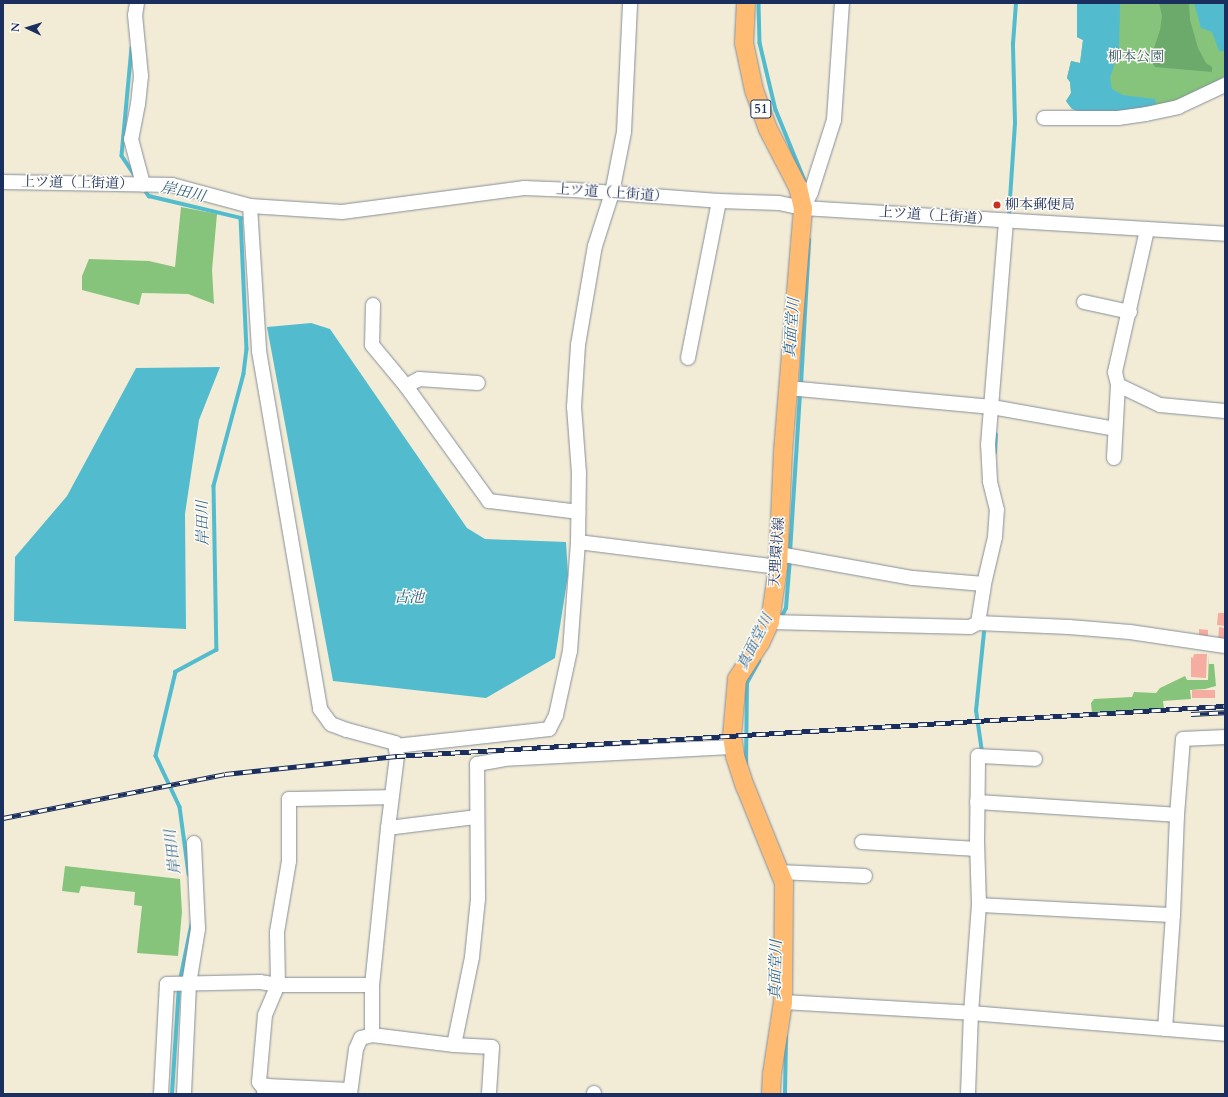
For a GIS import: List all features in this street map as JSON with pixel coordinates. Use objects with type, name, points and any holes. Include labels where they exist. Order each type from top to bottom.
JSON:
[{"type":"main road","name":"天理環状線","points":[[746,3],[744,43],[754,90],[768,129],[798,187],[803,208],[788,388],[779,560],[770,622],[760,643],[737,679],[732,736],[745,786],[784,883],[783,1002],[772,1074],[771,1094]]},
{"type":"street","points":[[137,3],[135,15],[141,76],[138,104],[131,139],[143,184]]},
{"type":"street","points":[[396,746],[549,729],[556,715],[570,651],[578,542],[579,473],[574,407],[578,345],[595,246],[612,193],[624,132],[630,3]]},
{"type":"street","points":[[803,208],[811,192],[834,120],[842,3]]},
{"type":"street","points":[[1044,118],[1118,118],[1146,114],[1178,107],[1225,85]]},
{"type":"street","name":"上ツ道（上街道）","points":[[3,182],[172,185],[250,206],[342,212],[524,188],[719,201],[779,203],[803,208],[1225,234]]},
{"type":"street","points":[[688,358],[719,201]]},
{"type":"street","points":[[250,206],[259,351],[320,709],[331,724],[395,743],[396,746],[397,756],[391,797],[372,985],[372,1035]]},
{"type":"street","points":[[978,623],[984,584],[995,537],[997,510],[990,481],[988,445],[1006,221]]},
{"type":"street","points":[[1114,458],[1118,385],[1115,372],[1130,312],[1147,230]]},
{"type":"street","points":[[1084,302],[1130,312]]},
{"type":"street","points":[[373,305],[372,346],[406,386],[489,501],[578,512]]},
{"type":"street","points":[[406,386],[419,379],[478,383]]},
{"type":"street","points":[[1118,385],[1160,405],[1225,411]]},
{"type":"street","points":[[788,388],[992,407],[1030,412],[1115,429]]},
{"type":"street","points":[[578,542],[779,560],[913,578],[984,584]]},
{"type":"street","points":[[770,622],[970,627],[978,623],[1069,627],[1130,632],[1225,646]]},
{"type":"street","points":[[1165,1029],[1173,916],[1177,815],[1183,739],[1225,737]]},
{"type":"street","points":[[454,1045],[472,957],[478,899],[476,817],[477,764],[504,759],[734,747]]},
{"type":"street","points":[[968,1094],[971,1013],[979,905],[977,849],[978,756],[1035,759]]},
{"type":"street","points":[[265,1092],[259,1082],[265,1015],[278,985],[277,932],[289,861],[289,799],[391,797]]},
{"type":"street","points":[[977,802],[1177,815]]},
{"type":"street","points":[[388,828],[476,817]]},
{"type":"street","points":[[862,842],[977,849]]},
{"type":"street","points":[[184,1094],[189,984],[198,929],[194,844]]},
{"type":"street","points":[[779,872],[865,876]]},
{"type":"street","points":[[979,905],[1173,916]]},
{"type":"street","points":[[161,1094],[167,984],[260,982],[278,985],[372,985]]},
{"type":"street","points":[[783,1002],[971,1013],[1225,1034]]},
{"type":"street","points":[[265,1092],[267,1086],[350,1092],[356,1049],[361,1038],[372,1035],[454,1045],[492,1047],[489,1094]]},
{"type":"green space","name":"柳本公園","points":[[1077,3],[1225,3],[1225,76],[1208,88],[1157,110],[1072,109],[1066,101],[1071,93],[1070,82],[1067,78],[1071,61],[1080,63],[1083,40],[1077,37]]},
{"type":"green space","points":[[1159,3],[1189,3],[1190,20],[1198,48],[1206,63],[1212,67],[1212,72],[1155,67],[1153,64],[1152,54],[1160,30],[1162,16]]},
{"type":"green space","points":[[181,207],[217,214],[212,270],[214,304],[188,294],[142,293],[139,305],[82,290],[82,276],[89,259],[149,261],[175,267]]},
{"type":"green space","points":[[1209,654],[1209,664],[1214,664],[1216,686],[1205,689],[1190,690],[1191,699],[1163,701],[1164,709],[1092,714],[1091,703],[1094,699],[1132,697],[1134,692],[1156,693],[1160,688],[1185,676],[1187,680],[1208,680]]},
{"type":"green space","points":[[65,866],[180,879],[182,912],[178,956],[137,953],[142,906],[134,905],[135,892],[81,886],[79,893],[62,891]]},
{"type":"water","points":[[1077,3],[1120,3],[1119,50],[1110,78],[1112,89],[1123,95],[1155,99],[1157,110],[1082,113],[1072,109],[1066,101],[1071,93],[1070,82],[1067,78],[1071,61],[1080,63],[1083,40],[1077,37]]},
{"type":"water","points":[[1194,3],[1225,3],[1225,51],[1219,51],[1212,32],[1201,28]]},
{"type":"water","name":"古池","points":[[311,323],[330,329],[467,528],[485,539],[566,542],[568,575],[555,658],[486,698],[333,681],[267,327]]},
{"type":"water","points":[[220,367],[199,420],[185,514],[186,629],[14,621],[15,557],[67,496],[136,368]]},
{"type":"building","points":[[1218,613],[1225,613],[1225,626],[1217,625]]},
{"type":"building","points":[[1219,627],[1225,628],[1225,642],[1218,641]]},
{"type":"building","points":[[1199,629],[1208,630],[1208,641],[1199,641]]},
{"type":"building","points":[[1194,654],[1207,654],[1206,678],[1191,677],[1191,657],[1193,658]]},
{"type":"building","points":[[1192,690],[1215,690],[1215,698],[1192,698]]},
{"type":"waterway","name":"真面堂川","points":[[759,3],[760,43],[776,110],[806,183]]},
{"type":"waterway","points":[[1009,214],[1015,123],[1013,44],[1016,3]]},
{"type":"waterway","name":"岸田川","points":[[132,48],[122,156],[134,174]]},
{"type":"waterway","name":"岸田川","points":[[144,189],[149,196],[241,218],[247,349],[244,374],[214,486],[217,650],[176,672],[156,756],[180,807],[189,874]]},
{"type":"waterway","name":"真面堂川","points":[[801,385],[809,240]]},
{"type":"waterway","name":"真面堂川","points":[[790,553],[800,392]]},
{"type":"waterway","points":[[995,453],[996,435]]},
{"type":"waterway","name":"真面堂川","points":[[780,620],[786,608],[790,559]]},
{"type":"waterway","points":[[982,752],[976,711],[984,632]]},
{"type":"waterway","name":"真面堂川","points":[[746,765],[747,683],[759,661]]},
{"type":"waterway","name":"岸田川","points":[[180,980],[192,922]]},
{"type":"waterway","name":"岸田川","points":[[172,1094],[179,987]]},
{"type":"waterway","name":"真面堂川","points":[[785,1094],[786,1037]]},
{"type":"railway","points":[[3,818],[225,774],[397,756],[1225,706]]},
{"type":"railway","points":[[1191,714],[1225,712]]},
{"type":"place","name":"柳本郵便局","points":[[997,205]]}]
